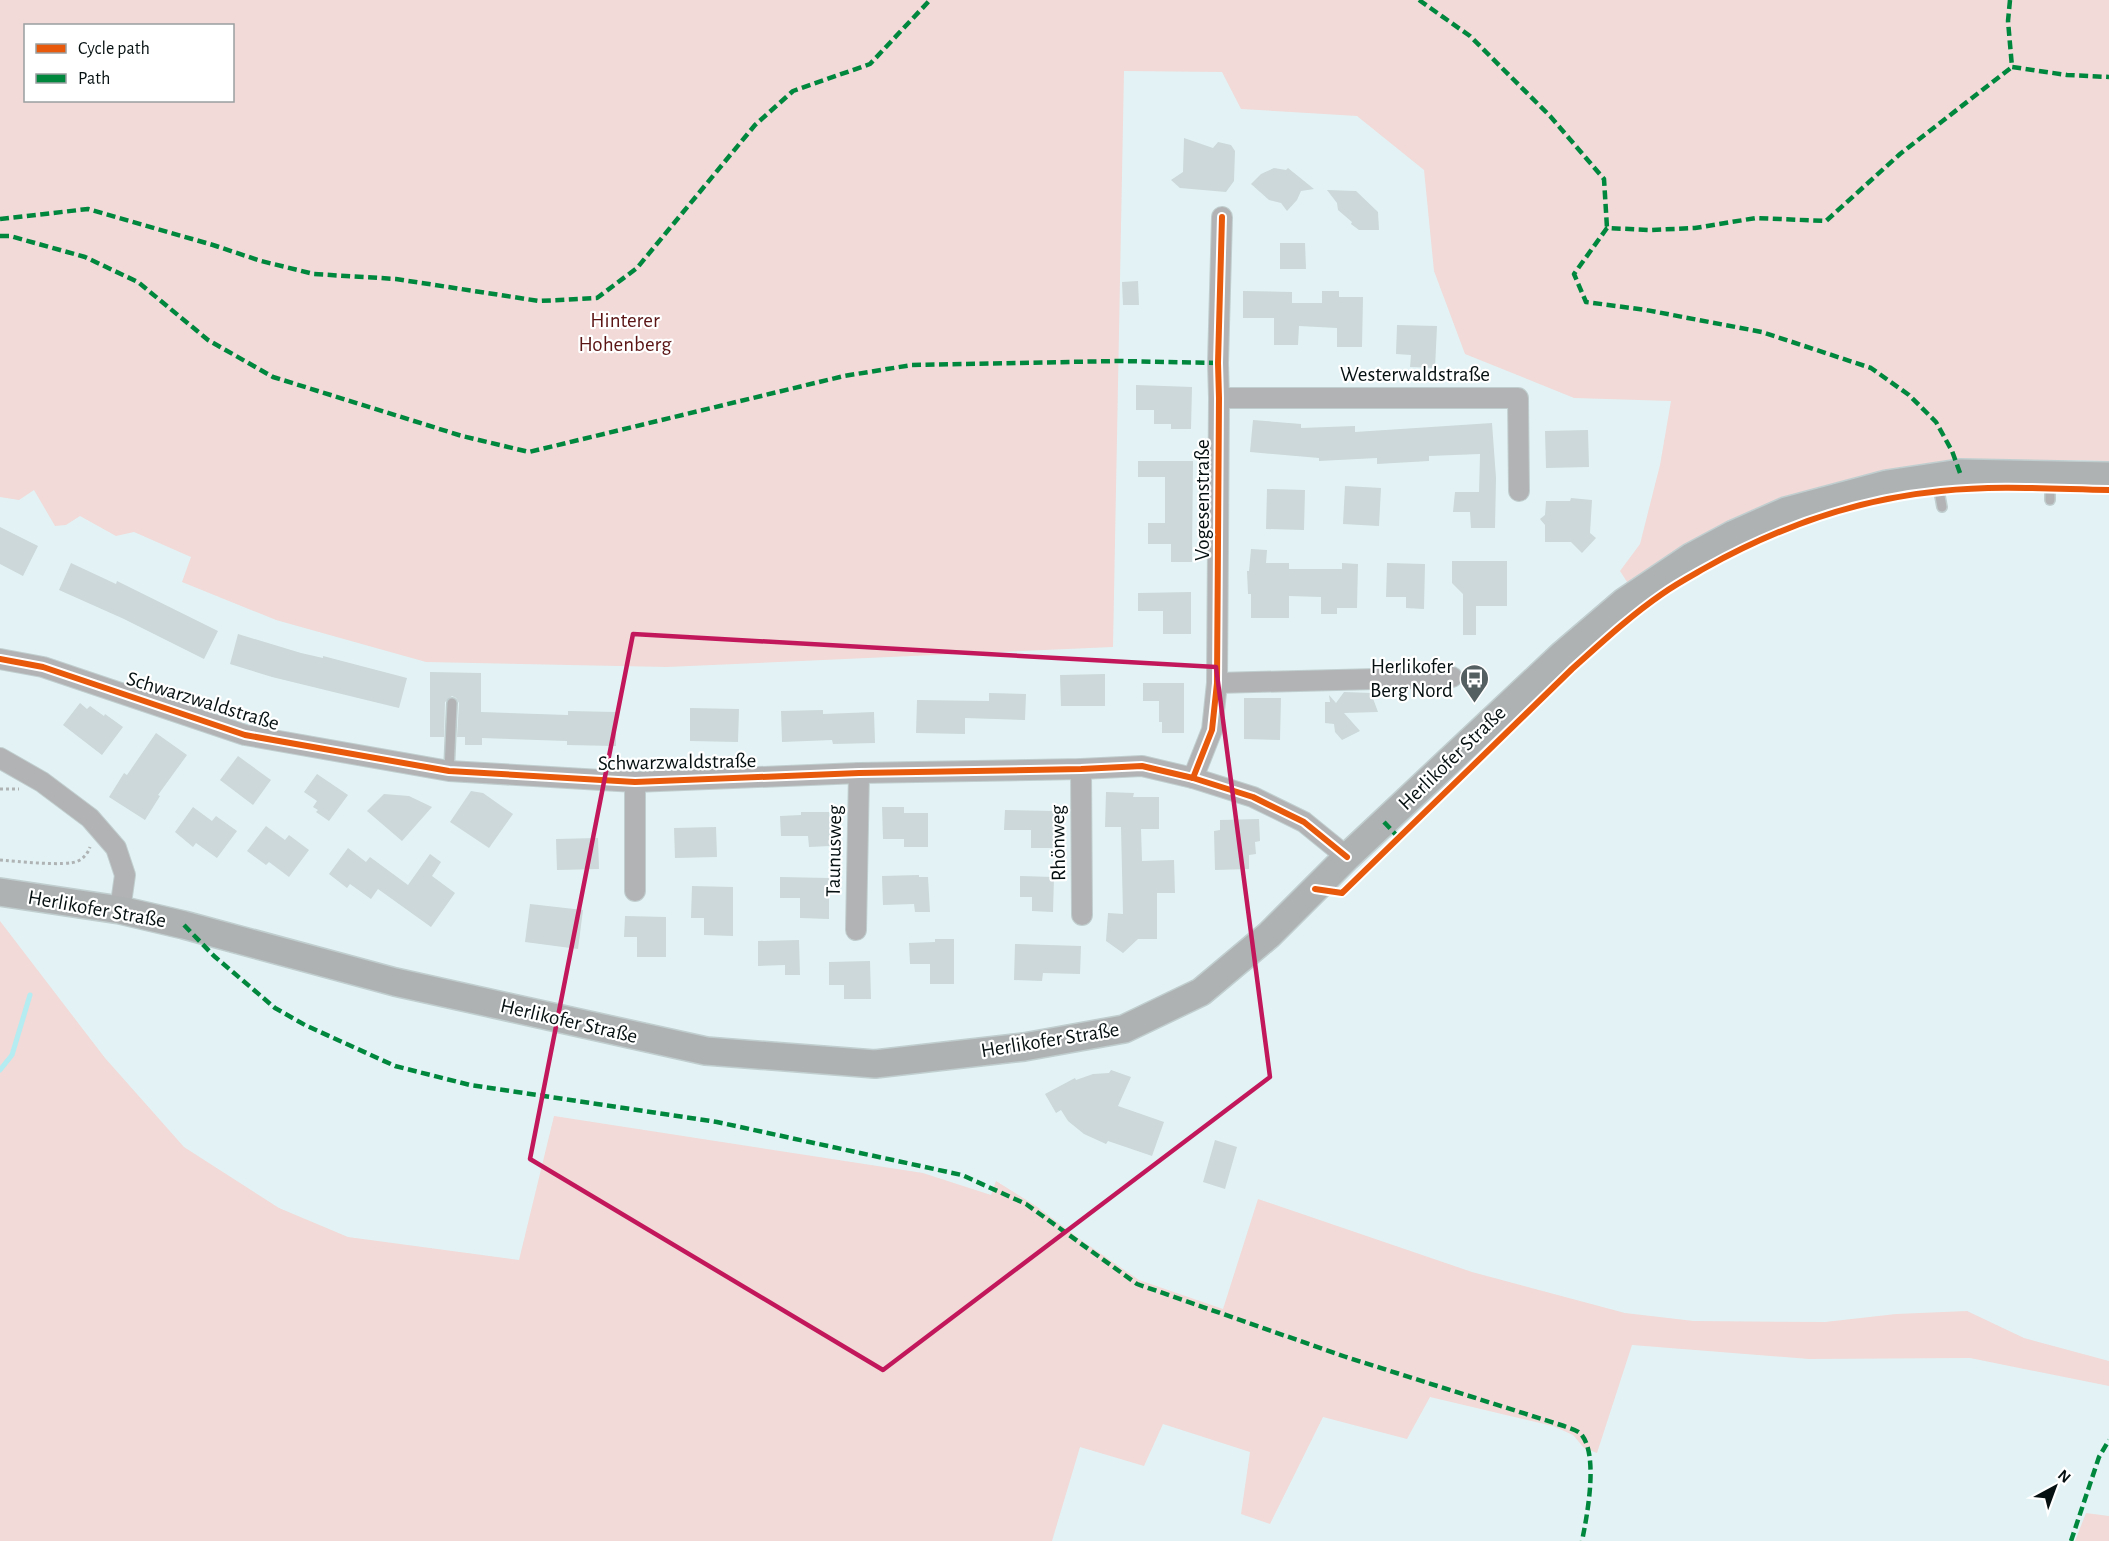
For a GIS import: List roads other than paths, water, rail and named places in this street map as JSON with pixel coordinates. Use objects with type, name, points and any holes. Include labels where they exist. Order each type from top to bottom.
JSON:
[{"type":"main road","name":"Herlikofer Straße","points":[[0,892],[120,910],[395,982],[706,1051],[875,1064],[1024,1047],[1124,1029],[1201,992],[1269,935],[1347,857],[1507,705],[1594,639],[1624,602],[1695,565],[1734,534],[1790,519],[1887,484],[1937,476],[1960,473],[2050,487],[2109,476]]},
{"type":"street","name":"Vogesenstraße","points":[[1193,778],[1212,730],[1217,683],[1218,363],[1222,217]]},
{"type":"street","name":"Westerwaldstraße","points":[[1219,398],[1518,398],[1519,491]]},
{"type":"street","name":"Schwarzwaldstraße","points":[[0,659],[43,667],[245,735],[449,771],[635,782],[860,773],[1142,766],[1193,778],[1253,797],[1304,822],[1347,857]]},
{"type":"street","points":[[1217,683],[1452,677]]},
{"type":"street","points":[[0,758],[42,782],[90,818],[116,848],[125,875],[120,910]]},
{"type":"street","name":"Rhönweg","points":[[1081,769],[1082,915]]},
{"type":"street","name":"Taunusweg","points":[[856,930],[860,773]]},
{"type":"street","points":[[635,782],[635,891]]},
{"type":"lane","points":[[1937,476],[1942,507]]},
{"type":"lane","points":[[449,771],[452,703]]},
{"type":"waterway","points":[[0,1070],[12,1055],[30,995]]},
{"type":"place","name":"Herlikofer Berg Nord","points":[[1474,704]]},
{"type":"park label","name":"Hinterer Hohenberg","points":[[625,332]]}]
